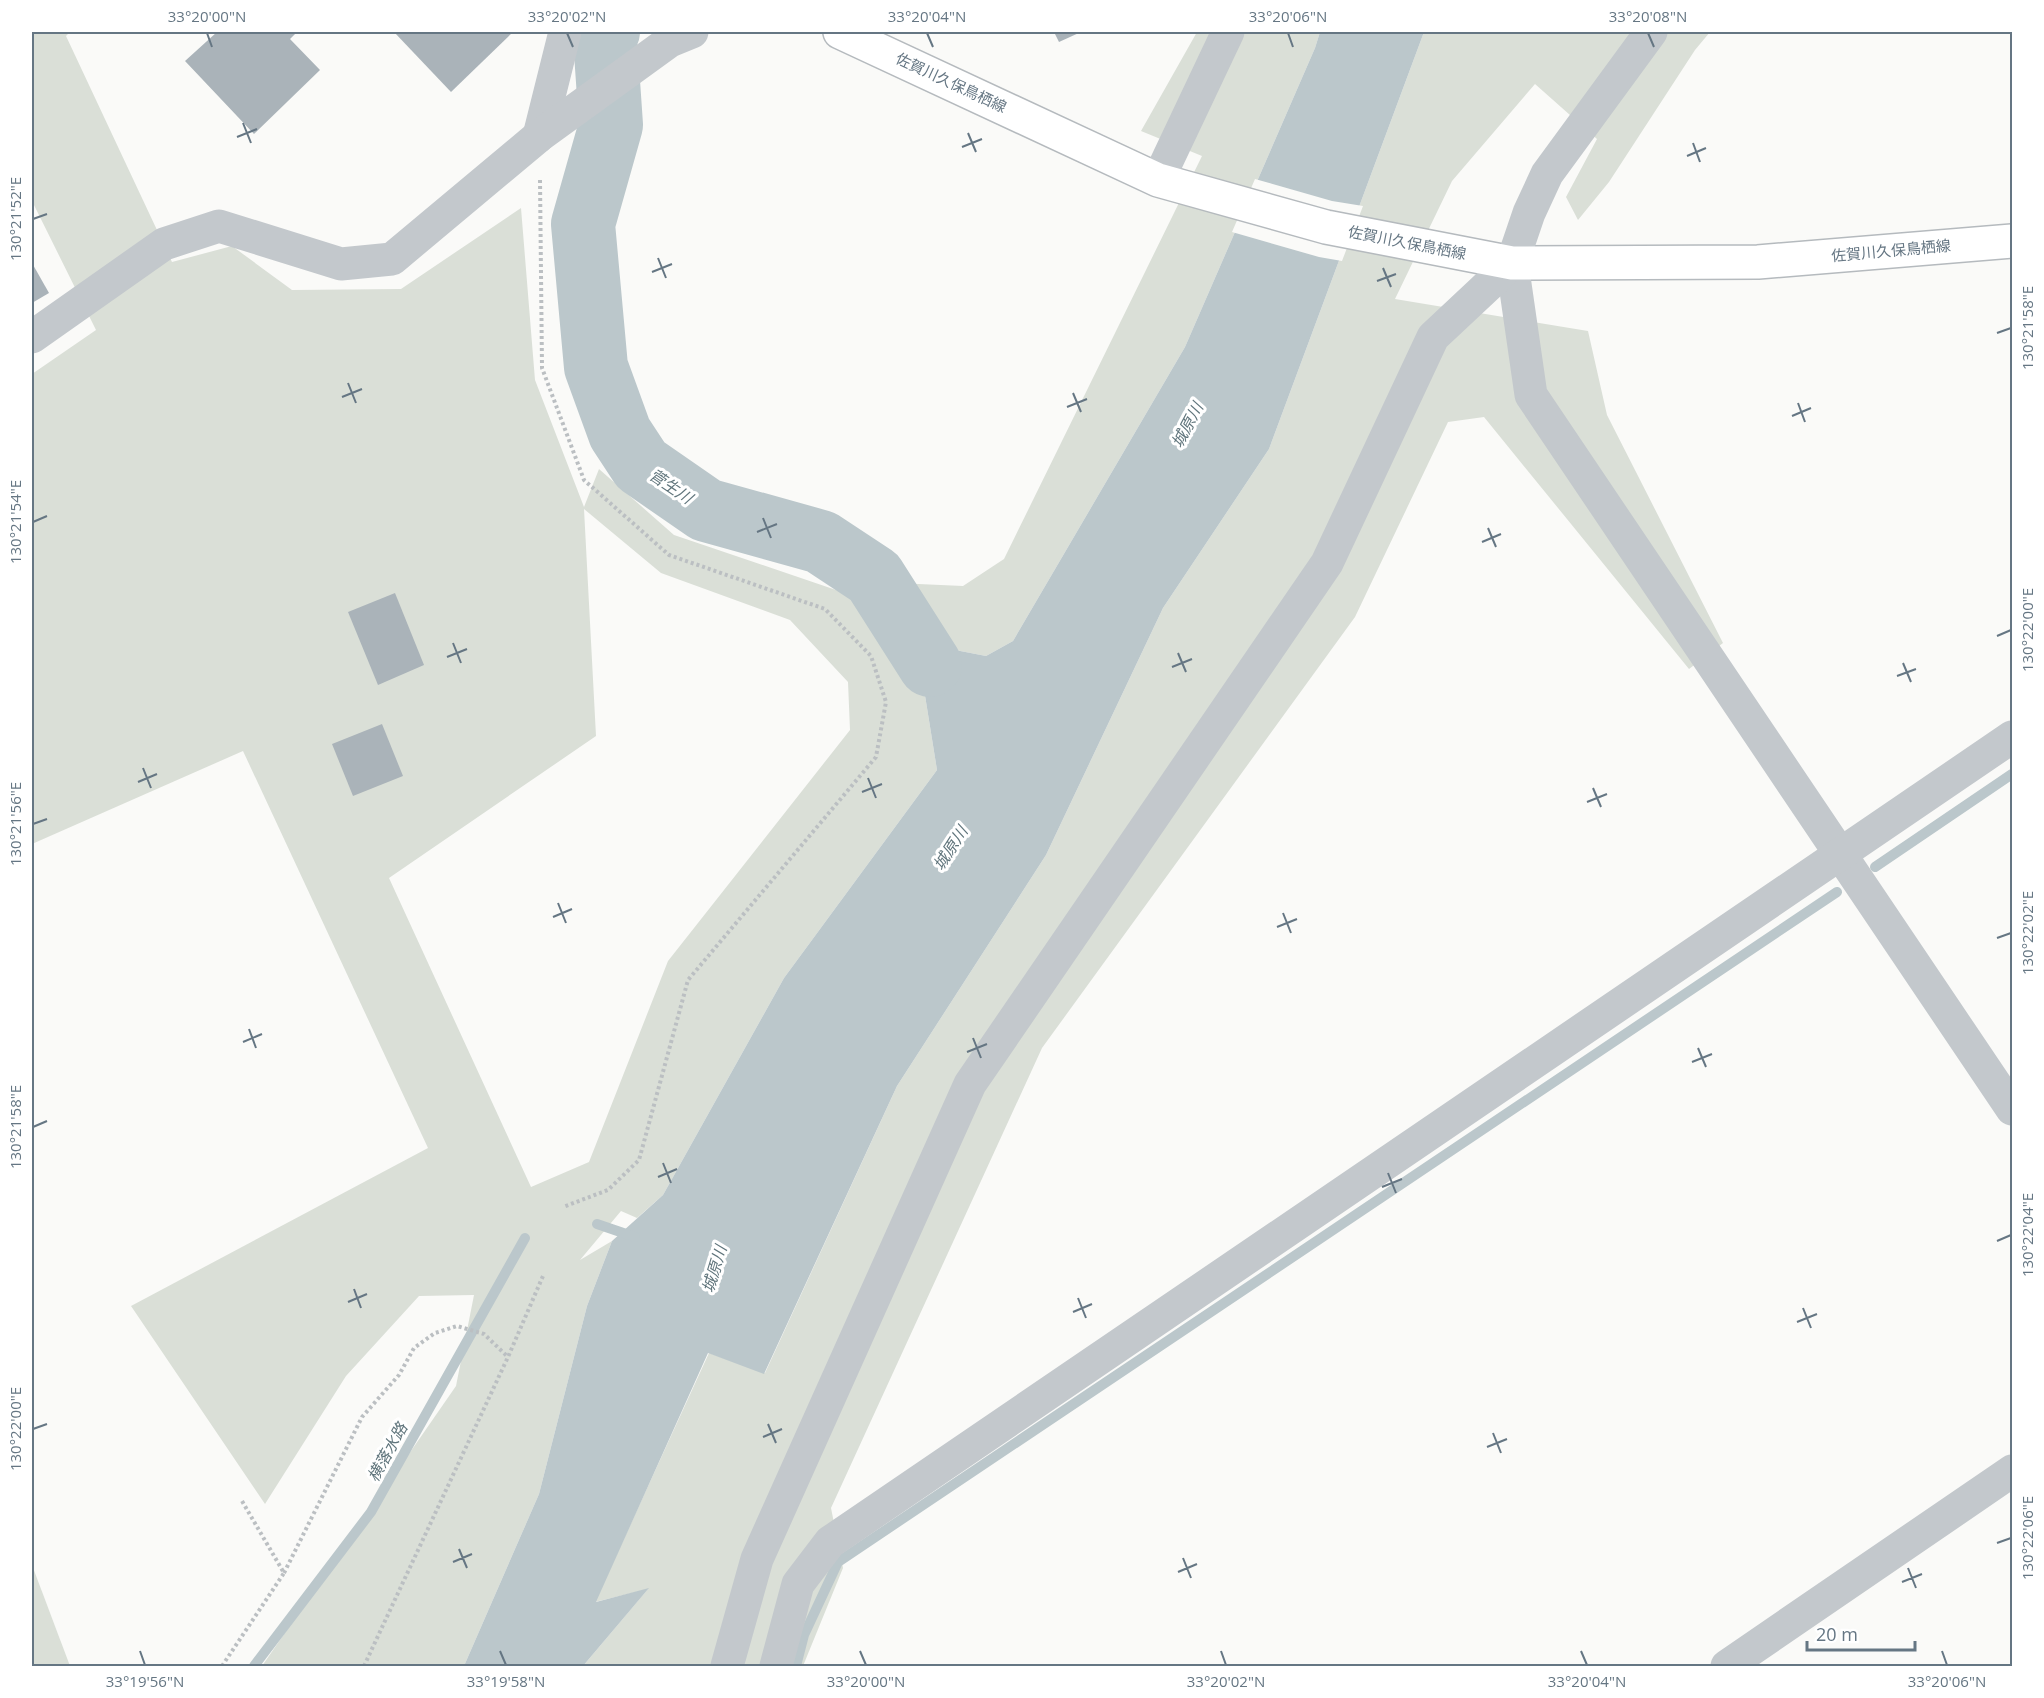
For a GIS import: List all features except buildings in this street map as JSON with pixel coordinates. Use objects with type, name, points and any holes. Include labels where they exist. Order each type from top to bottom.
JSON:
[{"type":"main road","name":"佐賀川久保鳥栖線","points":[[840,32],[1158,180],[1326,227],[1512,263],[1758,261],[2013,241]]},
{"type":"street","points":[[539,136],[565,32]]},
{"type":"street","points":[[1158,180],[1228,32]]},
{"type":"street","points":[[1651,32],[1547,174],[1529,213],[1512,263],[1531,395],[2013,1109]]},
{"type":"street","points":[[32,337],[164,244],[219,226],[342,264],[392,259],[539,136],[681,36]]},
{"type":"street","points":[[727,1666],[757,1559],[970,1084],[1327,563],[1433,337],[1512,263]]},
{"type":"street","points":[[776,1666],[798,1584],[830,1542],[2013,738]]},
{"type":"street","points":[[1727,1666],[2013,1471]]},
{"type":"path","points":[[539,136],[542,368],[584,480],[669,555],[825,609],[871,656],[886,702],[876,757],[688,980],[639,1160],[608,1190],[563,1207]]},
{"type":"path","points":[[364,1666],[508,1357],[543,1276]]},
{"type":"path","points":[[222,1666],[284,1573],[362,1418],[399,1375],[414,1348],[435,1333],[457,1326],[484,1334],[508,1357]]},
{"type":"path","points":[[242,1501],[284,1573]]},
{"type":"shaded area","points":[[32,32],[70,32],[66,36],[172,262],[232,246],[292,290],[401,289],[521,208],[535,380],[584,507],[599,469],[674,535],[868,599],[923,683],[937,770],[784,978],[663,1195],[637,1218],[621,1211],[580,1260],[612,1241],[587,1306],[539,1494],[464,1666],[262,1666],[456,1386],[474,1295],[419,1296],[346,1376],[265,1504],[131,1306],[428,1148],[243,751],[32,844],[32,374],[96,330],[32,201]],"holes":[[[584,509],[661,573],[790,620],[848,682],[850,730],[668,961],[589,1162],[531,1187],[389,878],[596,736]]]},
{"type":"shaded area","points":[[1197,32],[1320,32],[1185,347],[1013,641],[986,656],[950,649],[896,583],[963,586],[1004,559],[1202,156],[1141,131]]},
{"type":"shaded area","points":[[1424,32],[1710,32],[1695,50],[1609,182],[1578,220],[1566,197],[1597,139],[1535,84],[1452,181],[1395,299],[1588,331],[1607,415],[1723,643],[1689,669],[1484,417],[1448,422],[1355,617],[1042,1048],[831,1508],[843,1568],[803,1666],[583,1666],[648,1589],[595,1602],[709,1353],[765,1373],[897,1086],[1046,855],[1163,608],[1269,449]]},
{"type":"shaded area","points":[[32,1565],[70,1666],[32,1666]]},
{"type":"water","name":"城原川","points":[[1320,32],[1424,32],[1269,449],[1163,608],[1046,855],[897,1086],[764,1374],[708,1353],[596,1602],[649,1588],[583,1666],[464,1666],[539,1494],[587,1306],[612,1241],[663,1195],[784,978],[937,770],[923,683],[868,599],[896,583],[950,649],[986,656],[1013,641],[1185,347]]},
{"type":"pier","points":[[1255,179],[1332,201],[1363,206],[1342,261],[1319,257],[1232,232]]},
{"type":"waterway","name":"菅生川","points":[[608,32],[605,38],[611,125],[583,224],[596,367],[620,433],[641,465],[706,510],[821,542],[874,577],[930,665]]},
{"type":"waterway","points":[[1875,867],[2012,774]]},
{"type":"waterway","points":[[796,1666],[804,1635],[838,1562],[1837,892]]},
{"type":"waterway","points":[[597,1224],[635,1237]]},
{"type":"waterway","name":"横落水路","points":[[254,1666],[371,1512],[525,1238]]}]
